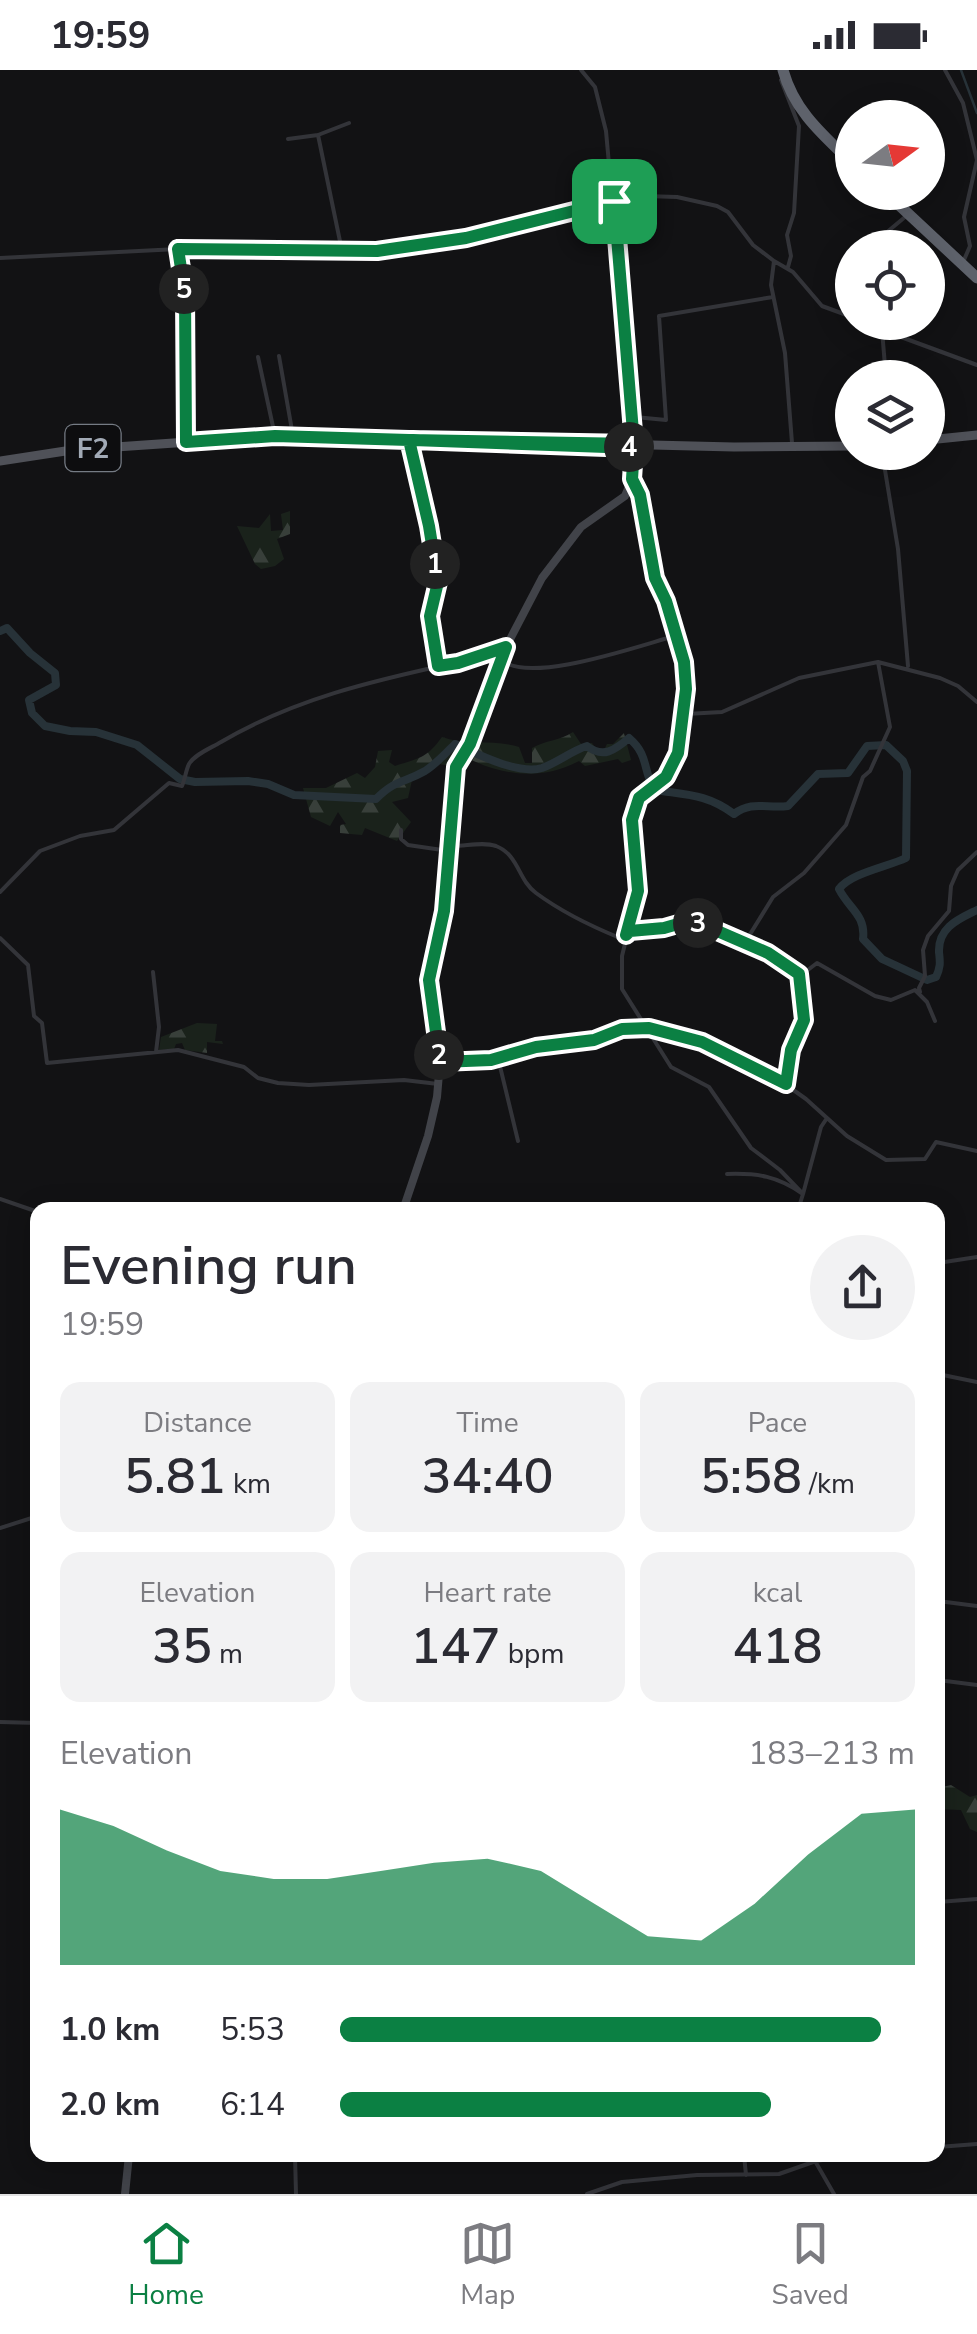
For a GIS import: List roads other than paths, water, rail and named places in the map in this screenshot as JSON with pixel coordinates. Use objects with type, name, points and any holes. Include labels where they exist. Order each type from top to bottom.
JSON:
[{"type":"highway","points":[[782,70],[808,120],[835,146]]},
{"type":"highway","points":[[904,210],[977,278]]},
{"type":"main road","name":"F2","points":[[0,461],[72,450],[275,436],[835,447]]},
{"type":"main road","points":[[945,440],[977,439]]},
{"type":"main road","name":"F2","points":[[634,446],[835,447]]},
{"type":"street","points":[[406,1202],[428,1136],[438,1084],[440,1062],[429,980],[444,911],[455,777],[506,647],[553,560],[581,526],[620,502],[632,479],[634,416],[606,131],[599,100],[581,70]]},
{"type":"street","points":[[782,70],[784,92],[799,126],[794,213],[787,234],[791,256],[788,268]]},
{"type":"street","points":[[944,70],[963,103],[976,160],[964,218],[970,246],[963,264]]},
{"type":"street","points":[[288,139],[318,135],[349,123]]},
{"type":"street","points":[[318,135],[342,251]]},
{"type":"street","points":[[0,258],[178,249],[377,251],[466,238],[614,198],[677,197],[728,212],[753,245],[788,268],[822,306],[835,311]]},
{"type":"street","points":[[919,224],[929,213]]},
{"type":"street","points":[[889,230],[908,214]]},
{"type":"street","points":[[178,249],[185,294],[186,442]]},
{"type":"street","points":[[774,260],[772,297],[785,353],[793,448]]},
{"type":"street","points":[[634,416],[666,420],[659,316],[772,297]]},
{"type":"street","points":[[909,340],[977,365]]},
{"type":"street","points":[[280,356],[293,436]]},
{"type":"street","points":[[258,358],[275,436]]},
{"type":"street","points":[[409,440],[438,582],[430,616],[438,666]]},
{"type":"street","points":[[885,470],[898,549],[908,668]]},
{"type":"street","points":[[632,479],[640,495],[655,578],[684,662],[684,714],[678,753],[666,777],[639,798],[632,820],[638,891],[626,935],[622,989],[672,1068],[709,1087],[750,1148],[780,1170],[803,1194]]},
{"type":"street","points":[[502,660],[511,667],[552,666],[675,636]]},
{"type":"street","points":[[0,892],[40,852],[59,842],[114,830],[169,783],[182,786],[188,766],[197,757],[261,720],[306,700],[458,663],[506,647]]},
{"type":"street","points":[[744,944],[774,898],[838,836],[863,777],[883,744],[890,726],[878,662]]},
{"type":"street","points":[[684,714],[722,712],[799,678],[878,662],[958,686],[977,702]]},
{"type":"street","points":[[401,830],[403,842],[449,848],[482,844],[500,848],[515,860],[535,892],[584,922],[620,938],[630,931],[692,920],[782,960],[800,976],[804,1020],[791,1050],[786,1084]]},
{"type":"street","points":[[935,1021],[918,988],[926,976],[923,950],[928,936],[949,910],[951,886],[958,870],[977,852]]},
{"type":"street","points":[[0,938],[28,965],[34,1016],[42,1023],[47,1063],[178,1050],[247,1068],[258,1078],[278,1083],[404,1080],[438,1084]]},
{"type":"street","points":[[800,976],[816,963],[875,996],[891,1000],[909,990],[920,994]]},
{"type":"street","points":[[152,972],[158,1027],[156,1052]]},
{"type":"street","points":[[440,1062],[498,1058],[536,1047],[594,1040],[622,1029],[649,1028],[702,1042],[786,1084],[846,1136],[886,1160],[925,1159],[936,1142],[977,1151]]},
{"type":"street","points":[[498,1058],[518,1141]]},
{"type":"street","points":[[800,1202],[821,1126],[827,1118]]},
{"type":"street","points":[[727,1174],[769,1174],[803,1194]]},
{"type":"street","points":[[0,1198],[30,1209]]},
{"type":"street","points":[[945,1263],[977,1257]]},
{"type":"street","points":[[945,1375],[977,1382]]},
{"type":"street","points":[[0,1528],[30,1519]]},
{"type":"street","points":[[945,1603],[977,1606]]},
{"type":"street","points":[[945,1681],[977,1685]]},
{"type":"street","points":[[0,1722],[30,1723]]},
{"type":"street","points":[[945,1901],[977,1899]]},
{"type":"street","points":[[945,2146],[977,2144]]},
{"type":"street","points":[[124,2194],[128,2162]]},
{"type":"street","points":[[295,2162],[296,2194]]},
{"type":"street","points":[[745,2162],[747,2176]]},
{"type":"street","points":[[587,2194],[622,2182],[697,2175],[779,2174],[812,2162]]},
{"type":"street","points":[[816,2162],[834,2194]]},
{"type":"waterway","points":[[961,70],[977,113]]},
{"type":"waterway","points":[[0,631],[7,628],[55,673],[56,685],[29,700],[32,713],[45,726],[96,732],[137,745],[180,779],[248,781],[294,795],[376,799],[429,768],[455,744],[498,762],[532,769],[548,766],[587,746],[598,752],[609,751],[629,738],[640,751],[655,790],[706,799],[734,814],[753,806],[788,806],[818,774],[848,773],[867,746],[886,745],[903,761],[907,771],[906,858],[860,875],[839,889],[859,918],[863,939],[882,959],[927,980],[938,973],[940,943],[946,930],[977,910]]}]
